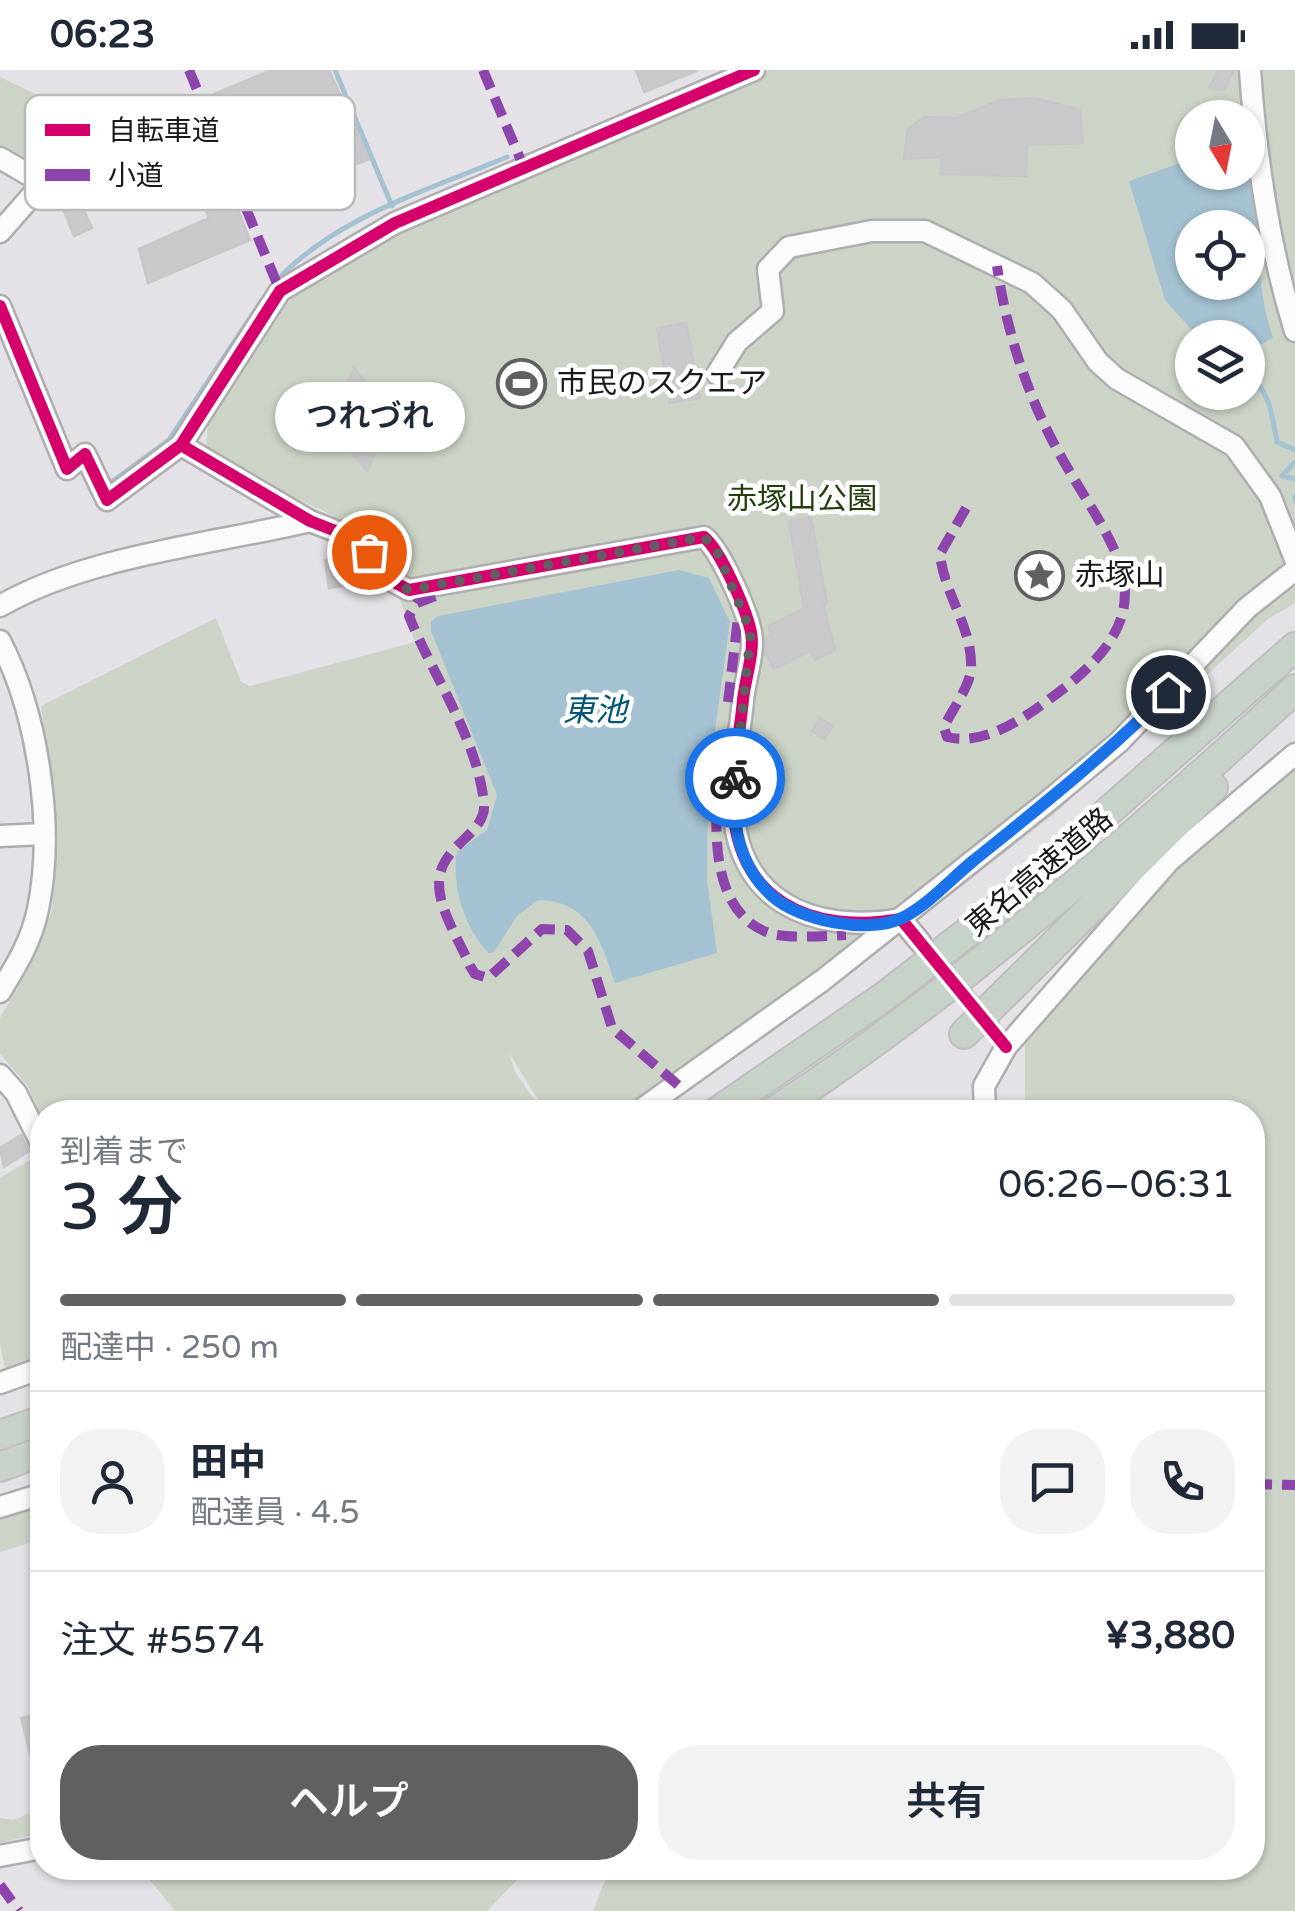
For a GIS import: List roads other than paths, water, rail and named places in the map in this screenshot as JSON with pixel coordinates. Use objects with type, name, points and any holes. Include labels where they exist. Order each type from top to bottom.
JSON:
[{"type":"highway","name":"東名高速道路","points":[[734,1100],[885,996],[995,911],[1295,647]]},
{"type":"highway","name":"東名高速道路","points":[[789,1100],[922,1007],[1062,896],[1295,688]]},
{"type":"highway","points":[[964,1034],[1295,704]]},
{"type":"highway","points":[[0,1426],[30,1422]]},
{"type":"highway","points":[[0,1435],[30,1424]]},
{"type":"highway","points":[[0,1467],[30,1456]]},
{"type":"street","points":[[0,306],[67,469],[85,454],[107,500],[181,445],[280,291],[395,224],[754,70]]},
{"type":"street","points":[[1250,70],[1278,278],[1295,330]]},
{"type":"street","points":[[0,158],[25,173]]},
{"type":"street","points":[[0,232],[25,204]]},
{"type":"street","points":[[717,374],[738,342],[773,311],[768,270],[789,248],[872,231],[925,231],[1032,283],[1062,310],[1098,362],[1117,379],[1234,446],[1270,496],[1293,548]]},
{"type":"street","points":[[181,445],[310,521],[346,535],[369,552],[390,580],[409,590],[704,537],[717,551],[751,632],[733,798],[739,842],[752,874],[792,910],[846,923],[901,919]]},
{"type":"street","points":[[0,606],[44,584],[112,563],[310,521]]},
{"type":"street","points":[[654,1100],[901,919],[1118,742],[1247,608],[1295,570]]},
{"type":"street","points":[[0,641],[30,711],[43,834],[38,911],[24,953],[0,992]]},
{"type":"street","points":[[984,1100],[984,1086],[1000,1038],[1170,860],[1295,754]]},
{"type":"street","points":[[0,836],[43,834]]},
{"type":"street","points":[[901,919],[920,942]]},
{"type":"street","points":[[0,1075],[16,1093],[30,1120]]},
{"type":"street","points":[[0,1383],[30,1372]]},
{"type":"street","points":[[0,1507],[30,1498]]},
{"type":"street","points":[[0,1856],[30,1850]]},
{"type":"water","points":[[1175,165],[1175,190],[1255,190],[1257,210],[1175,210],[1175,300],[1264,300],[1273,338],[1265,342],[1265,320],[1183,320],[1165,300],[1129,181]]},
{"type":"water","name":"東池","points":[[679,570],[709,578],[730,622],[708,781],[707,880],[717,953],[615,983],[605,953],[582,916],[556,902],[538,900],[517,916],[494,952],[489,953],[467,920],[458,892],[456,865],[457,852],[487,830],[497,795],[431,631],[431,622],[438,616]]},
{"type":"waterway","points":[[335,70],[345,95]]},
{"type":"waterway","points":[[355,118],[392,206]]},
{"type":"waterway","points":[[271,287],[294,263],[350,225],[507,157]]},
{"type":"waterway","points":[[113,481],[169,440],[262,300]]},
{"type":"waterway","points":[[1265,395],[1277,442],[1295,450]]},
{"type":"waterway","points":[[1295,462],[1282,476],[1295,479]]},
{"type":"waterway","points":[[1295,496],[1295,501]]},
{"type":"tunnel","points":[[925,948],[993,1030]]},
{"type":"place","name":"市民のスクエア","points":[[522,383]]},
{"type":"place","name":"つれづれ","points":[[369,552]]},
{"type":"place","name":"赤塚山","points":[[1040,575]]},
{"type":"park label","name":"赤塚山公園","points":[[802,499]]}]
